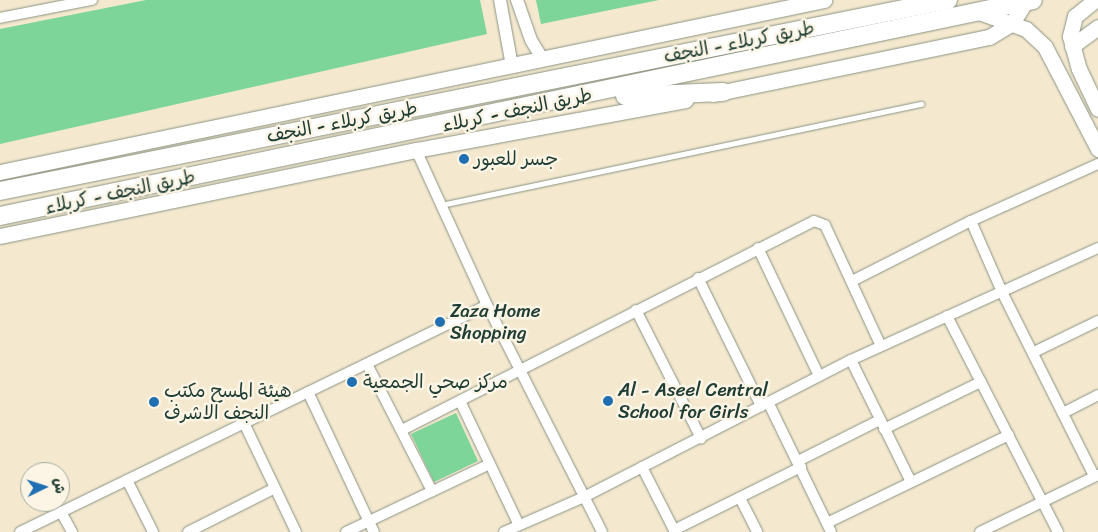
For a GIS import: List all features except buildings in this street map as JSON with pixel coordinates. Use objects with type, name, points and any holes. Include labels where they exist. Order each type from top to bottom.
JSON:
[{"type":"highway","name":"طريق کربلاء - النجف","points":[[0,191],[948,0]]},
{"type":"highway","name":"طريق النجف - کربلاء","points":[[3,216],[579,97],[1030,1]]},
{"type":"highway","points":[[579,97],[723,92]]},
{"type":"main road","points":[[0,172],[824,0]]},
{"type":"main road","points":[[1095,0],[1075,16],[1070,36],[1079,69],[1098,109]]},
{"type":"main road","points":[[0,236],[416,150],[723,92],[989,37],[1012,23],[1030,1]]},
{"type":"main road","points":[[976,12],[1026,29],[1045,47],[1098,149]]},
{"type":"main road","points":[[1072,46],[1098,27]]},
{"type":"main road","points":[[1061,75],[1062,67],[1069,63],[1079,69]]},
{"type":"street","points":[[0,18],[92,0]]},
{"type":"street","points":[[500,0],[512,66]]},
{"type":"street","points":[[505,20],[514,23],[519,6]]},
{"type":"street","points":[[519,6],[542,60]]},
{"type":"street","points":[[416,150],[487,305],[602,532]]},
{"type":"street","points":[[852,281],[971,222],[1098,164]]},
{"type":"street","points":[[402,430],[809,223],[820,222],[825,225],[881,346]]},
{"type":"street","points":[[971,222],[1002,292],[1096,476],[1044,503],[980,532]]},
{"type":"street","points":[[758,248],[819,376]]},
{"type":"street","points":[[504,532],[584,497],[851,360],[1098,248]]},
{"type":"street","points":[[698,278],[799,464],[829,528],[911,482],[1008,435]]},
{"type":"street","points":[[70,508],[487,305]]},
{"type":"street","points":[[636,310],[701,438]]},
{"type":"street","points":[[947,316],[1058,532]]},
{"type":"street","points":[[1034,352],[1098,321]]},
{"type":"street","points":[[851,360],[911,482]]},
{"type":"street","points":[[368,364],[432,491]]},
{"type":"street","points":[[642,467],[675,531],[740,498],[799,464],[882,424],[981,382]]},
{"type":"street","points":[[308,392],[374,532]]},
{"type":"street","points":[[1063,413],[1098,394]]},
{"type":"street","points":[[460,401],[519,525]]},
{"type":"street","points":[[244,423],[296,532]]},
{"type":"street","points":[[346,532],[490,464]]},
{"type":"street","points":[[127,480],[153,532]]},
{"type":"street","points":[[188,532],[275,488]]},
{"type":"street","points":[[740,498],[757,532]]},
{"type":"street","points":[[20,532],[61,512],[72,532]]},
{"type":"lane","points":[[441,205],[921,104]]},
{"type":"green space","points":[[146,0],[480,0],[487,34],[0,144],[0,29]]},
{"type":"green space","points":[[536,0],[659,0],[541,24]]},
{"type":"green space","points":[[456,413],[478,461],[434,482],[411,434]]},
{"type":"place","name":"جسر للعبور","points":[[464,159]]},
{"type":"place","name":"Zaza Home Shopping","points":[[440,322]]},
{"type":"place","name":"مركز صحي الجمعية","points":[[352,382]]},
{"type":"place","name":"Al - Aseel Central School for Girls","points":[[608,401]]},
{"type":"place","name":"هيئة المسح مكتب النجف الاشرف","points":[[154,402]]}]
